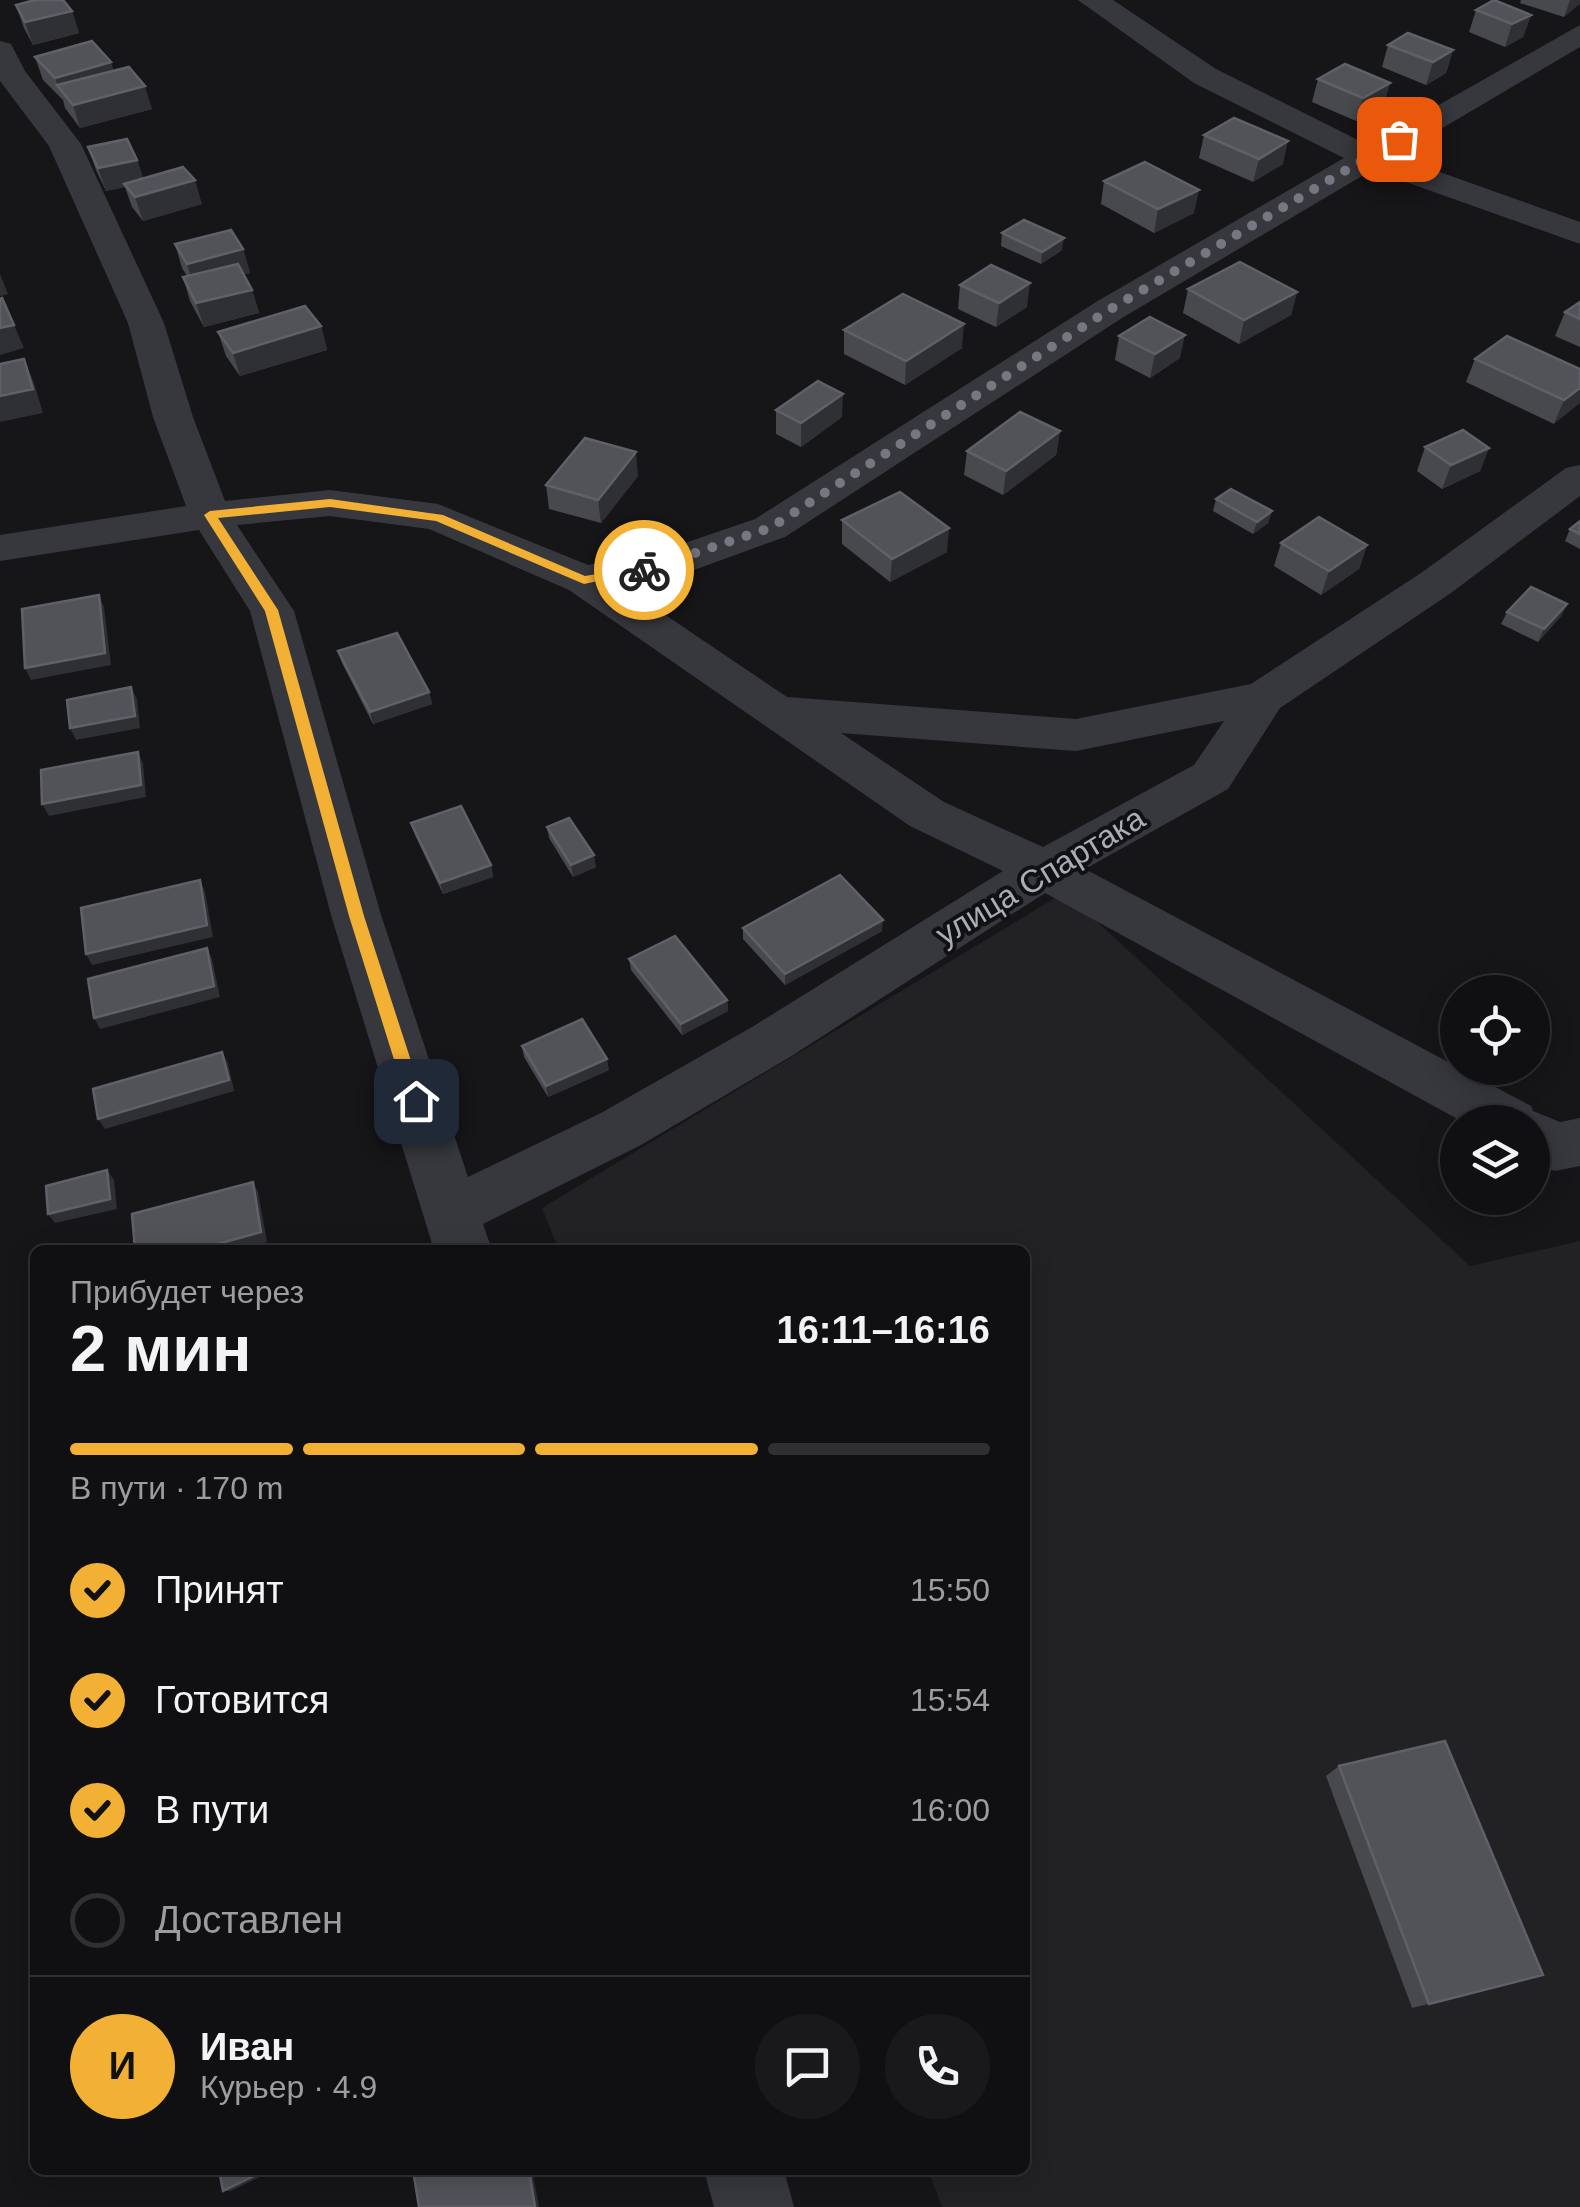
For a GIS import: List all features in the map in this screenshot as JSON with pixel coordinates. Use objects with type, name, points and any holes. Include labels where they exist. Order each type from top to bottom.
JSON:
[{"type":"street","points":[[1093,0],[1130,10],[1204,76],[1367,157],[1580,234]]},
{"type":"street","points":[[584,580],[657,568],[770,528],[1109,310],[1580,34]]},
{"type":"street","points":[[0,50],[10,73],[65,144],[116,248],[146,322],[173,417],[210,515],[272,610],[356,916],[457,1231]]},
{"type":"street","name":"улица Спартака","points":[[457,1231],[770,1042],[1044,869],[1211,777],[1264,697],[1436,583],[1580,477]]},
{"type":"street","points":[[0,548],[210,515],[330,503],[438,517],[584,580],[927,814],[1044,869],[1480,1105]]},
{"type":"street","points":[[779,712],[1076,735],[1264,697]]},
{"type":"street","points":[[1550,1144],[1556,1147],[1580,1142]]},
{"type":"street","points":[[745,2175],[754,2207]]},
{"type":"shaded area","points":[[1065,892],[1470,1266],[1580,1241],[1580,2207],[942,2207],[930,2175],[1030,2175],[1030,1245],[557,1245],[542,1208]]},
{"type":"building","points":[[63,0],[72,11],[25,22],[16,5]]},
{"type":"building","points":[[1494,0],[1531,15],[1512,24],[1476,10]]},
{"type":"building","points":[[1408,33],[1453,50],[1433,62],[1388,45]]},
{"type":"building","points":[[92,41],[111,62],[55,78],[35,57]]},
{"type":"building","points":[[1345,64],[1390,83],[1363,98],[1318,79]]},
{"type":"building","points":[[129,67],[145,86],[73,105],[57,85]]},
{"type":"building","points":[[1234,118],[1288,141],[1259,159],[1204,135]]},
{"type":"building","points":[[127,139],[137,160],[98,168],[88,147]]},
{"type":"building","points":[[1145,162],[1199,190],[1158,209],[1104,181]]},
{"type":"building","points":[[183,167],[195,180],[135,197],[124,184]]},
{"type":"building","points":[[1024,220],[1064,238],[1042,252],[1002,233]]},
{"type":"building","points":[[231,230],[243,249],[187,264],[175,244]]},
{"type":"building","points":[[1240,262],[1297,292],[1244,320],[1188,289]]},
{"type":"building","points":[[238,264],[252,290],[196,303],[183,277]]},
{"type":"building","points":[[991,265],[1030,283],[999,303],[960,285]]},
{"type":"building","points":[[903,294],[964,324],[906,361],[844,330]]},
{"type":"building","points":[[0,299],[14,325],[0,328]]},
{"type":"building","points":[[1580,302],[1580,319],[1565,312]]},
{"type":"building","points":[[305,306],[321,326],[233,353],[218,332]]},
{"type":"building","points":[[1150,317],[1185,335],[1155,354],[1119,336]]},
{"type":"building","points":[[1507,336],[1580,369],[1580,388],[1564,400],[1475,359]]},
{"type":"building","points":[[24,359],[33,389],[0,396],[0,364]]},
{"type":"building","points":[[818,381],[843,394],[801,423],[776,410]]},
{"type":"building","points":[[1020,412],[1060,431],[1006,471],[967,451]]},
{"type":"building","points":[[1463,430],[1489,448],[1451,465],[1425,447]]},
{"type":"building","points":[[585,438],[636,452],[598,500],[546,485]]},
{"type":"building","points":[[1231,489],[1272,511],[1257,522],[1216,499]]},
{"type":"building","points":[[900,492],[949,528],[892,559],[842,520]]},
{"type":"building","points":[[1319,517],[1367,545],[1329,571],[1281,543]]},
{"type":"building","points":[[1580,521],[1580,534],[1570,529]]},
{"type":"building","points":[[1531,587],[1567,604],[1544,629],[1507,612]]},
{"type":"building","points":[[99,595],[105,653],[25,668],[22,609]]},
{"type":"building","points":[[397,633],[429,692],[370,712],[338,651]]},
{"type":"building","points":[[131,687],[135,716],[70,728],[67,700]]},
{"type":"building","points":[[138,752],[141,785],[42,804],[41,770]]},
{"type":"building","points":[[461,806],[491,865],[440,883],[411,823]]},
{"type":"building","points":[[569,818],[594,855],[571,865],[547,827]]},
{"type":"building","points":[[840,875],[883,920],[785,974],[743,928]]},
{"type":"building","points":[[200,880],[207,925],[86,954],[81,908]]},
{"type":"building","points":[[675,936],[727,1000],[681,1024],[629,959]]},
{"type":"building","points":[[207,948],[214,986],[94,1018],[88,979]]},
{"type":"building","points":[[582,1019],[607,1059],[546,1086],[522,1046]]},
{"type":"building","points":[[222,1052],[229,1080],[98,1119],[93,1089]]},
{"type":"building","points":[[107,1170],[110,1199],[48,1214],[46,1186]]},
{"type":"building","points":[[253,1182],[261,1232],[214,1245],[135,1245],[132,1214]]},
{"type":"building","points":[[1445,1741],[1543,1975],[1429,2004],[1339,1766]]},
{"type":"building","points":[[220,2175],[256,2175],[223,2191]]},
{"type":"building","points":[[414,2175],[530,2175],[535,2207],[419,2207]]},
{"type":"way so far","points":[[644,570],[770,528],[1109,310],[1399,139]]},
{"type":"route","points":[[416,1101],[356,916],[272,610],[210,515],[330,503],[438,517],[584,580],[644,570]]}]
